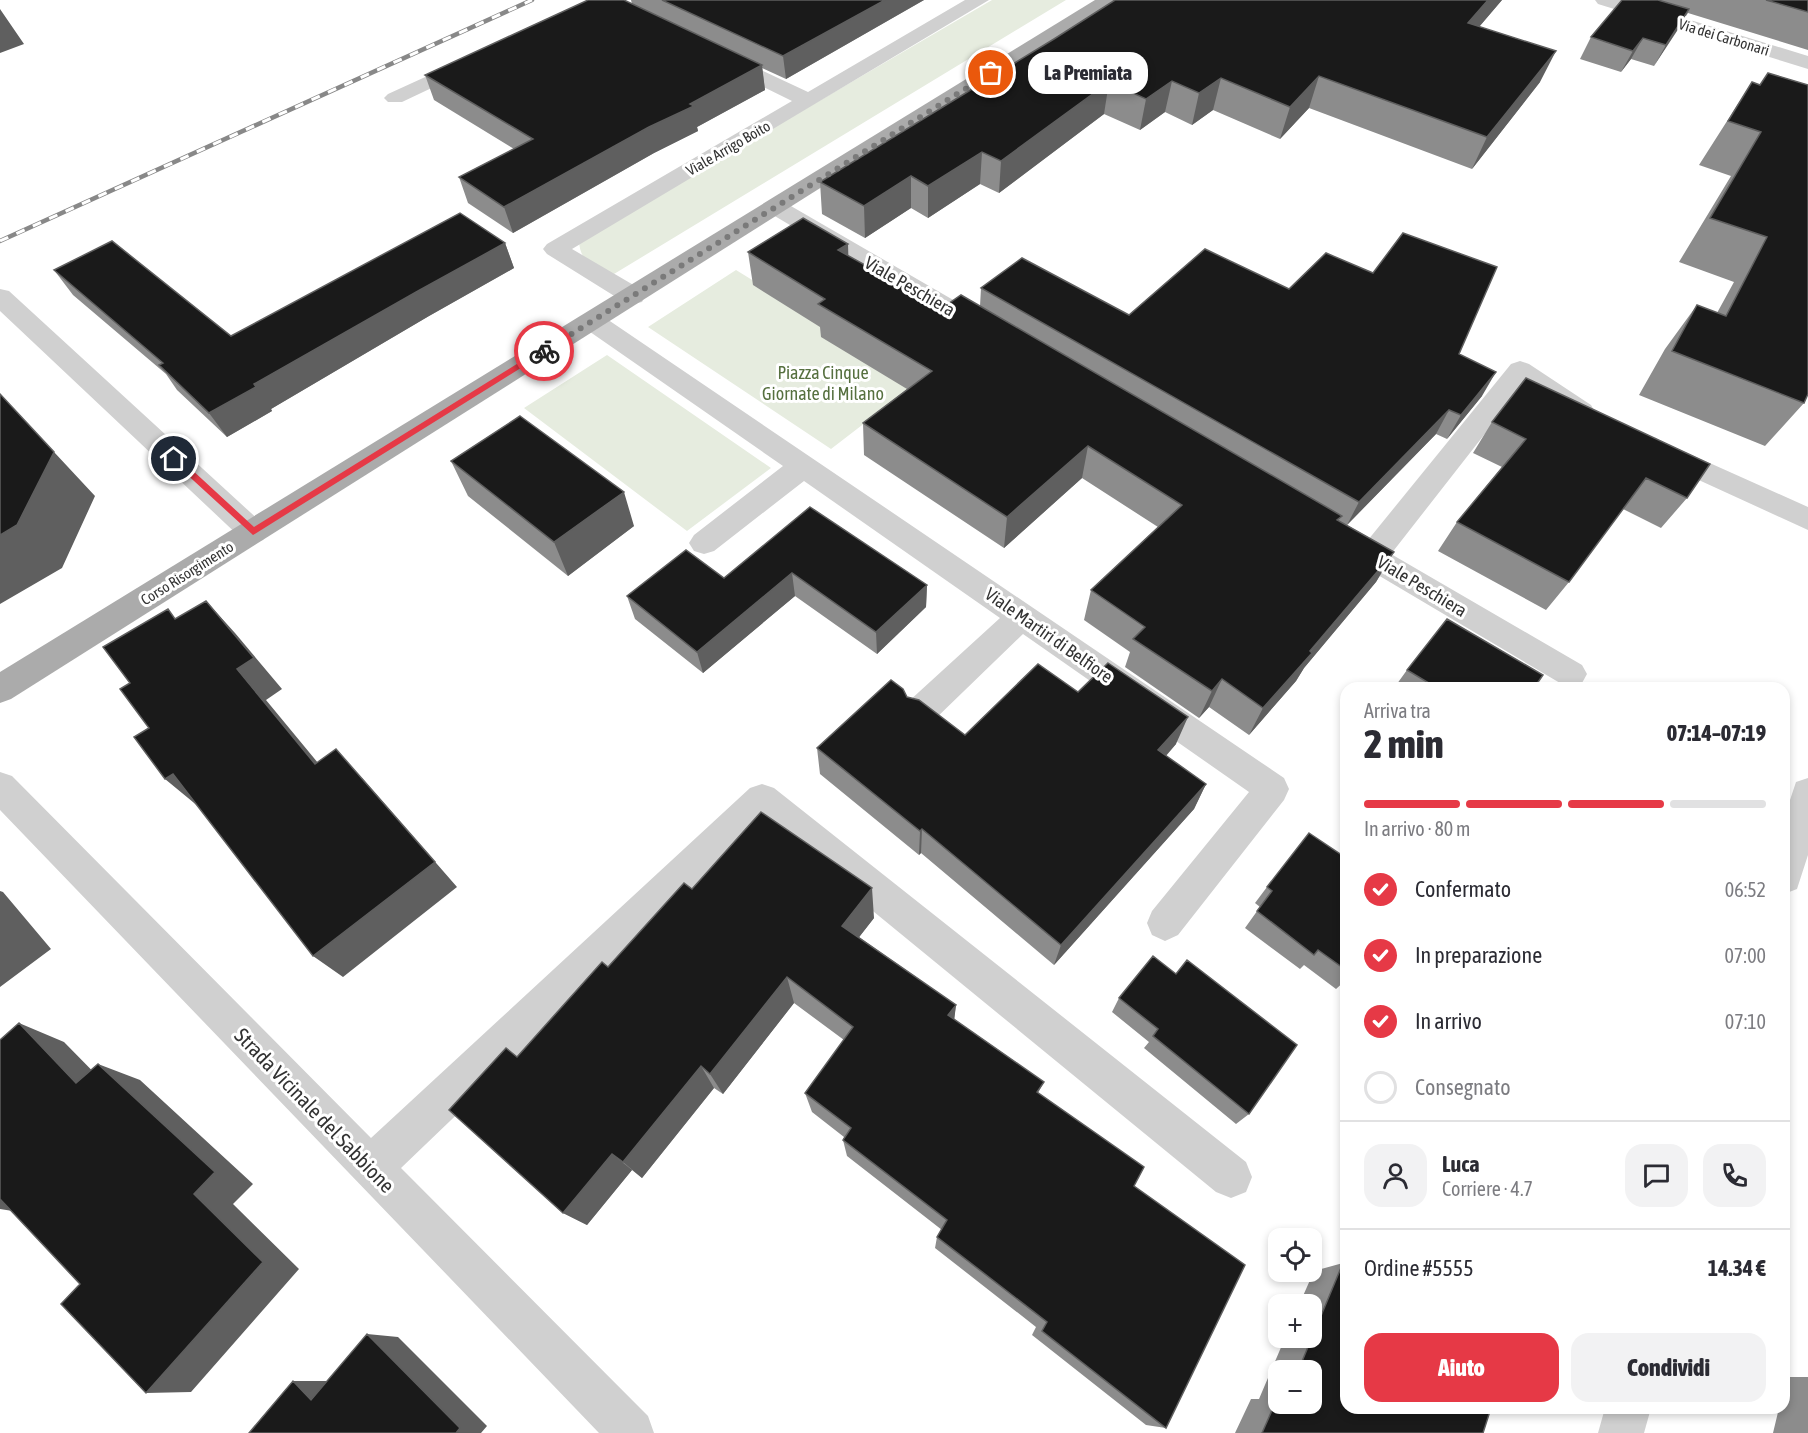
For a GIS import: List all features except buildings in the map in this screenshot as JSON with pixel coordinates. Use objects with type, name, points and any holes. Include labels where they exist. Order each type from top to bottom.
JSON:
[{"type":"main road","name":"Corso Risorgimento","points":[[0,689],[1108,0]]},
{"type":"street","name":"Viale Arrigo Boito","points":[[633,296],[555,249],[979,0]]},
{"type":"street","name":"Via dei Carbonari","points":[[1605,0],[1808,63]]},
{"type":"street","points":[[705,51],[808,100]]},
{"type":"street","points":[[395,98],[482,57]]},
{"type":"street","name":"Viale Peschiera","points":[[776,207],[1004,341]]},
{"type":"street","points":[[6,311],[253,532]]},
{"type":"street","points":[[592,321],[803,466],[704,543]]},
{"type":"street","points":[[1372,556],[1520,370],[1587,417],[1608,426]]},
{"type":"street","points":[[1640,441],[1808,519]]},
{"type":"street","name":"Viale Martiri di Belfiore","points":[[803,466],[1272,789],[1165,922]]},
{"type":"street","name":"Viale Peschiera","points":[[1321,527],[1571,674]]},
{"type":"street","points":[[920,712],[1022,616]]},
{"type":"street","name":"Strada Vicinale del Sabbione","points":[[0,787],[631,1433]]},
{"type":"street","points":[[1790,856],[1808,793]]},
{"type":"street","points":[[371,1167],[762,800],[1231,1177]]},
{"type":"street","points":[[1621,1433],[1626,1414]]},
{"type":"green space","points":[[992,0],[1066,0],[614,274],[595,267],[582,255],[579,241]]},
{"type":"green space","name":"Piazza Cinque Giornate di Milano","points":[[736,270],[918,382],[831,449],[648,327]]},
{"type":"green space","points":[[607,355],[771,468],[687,531],[524,408]]},
{"type":"railway","points":[[0,241],[532,0]]},
{"type":"way so far","points":[[544,351],[991,73]]},
{"type":"place","name":"La Premiata","points":[[991,73]]},
{"type":"route","points":[[174,459],[253,532],[544,351]]}]
